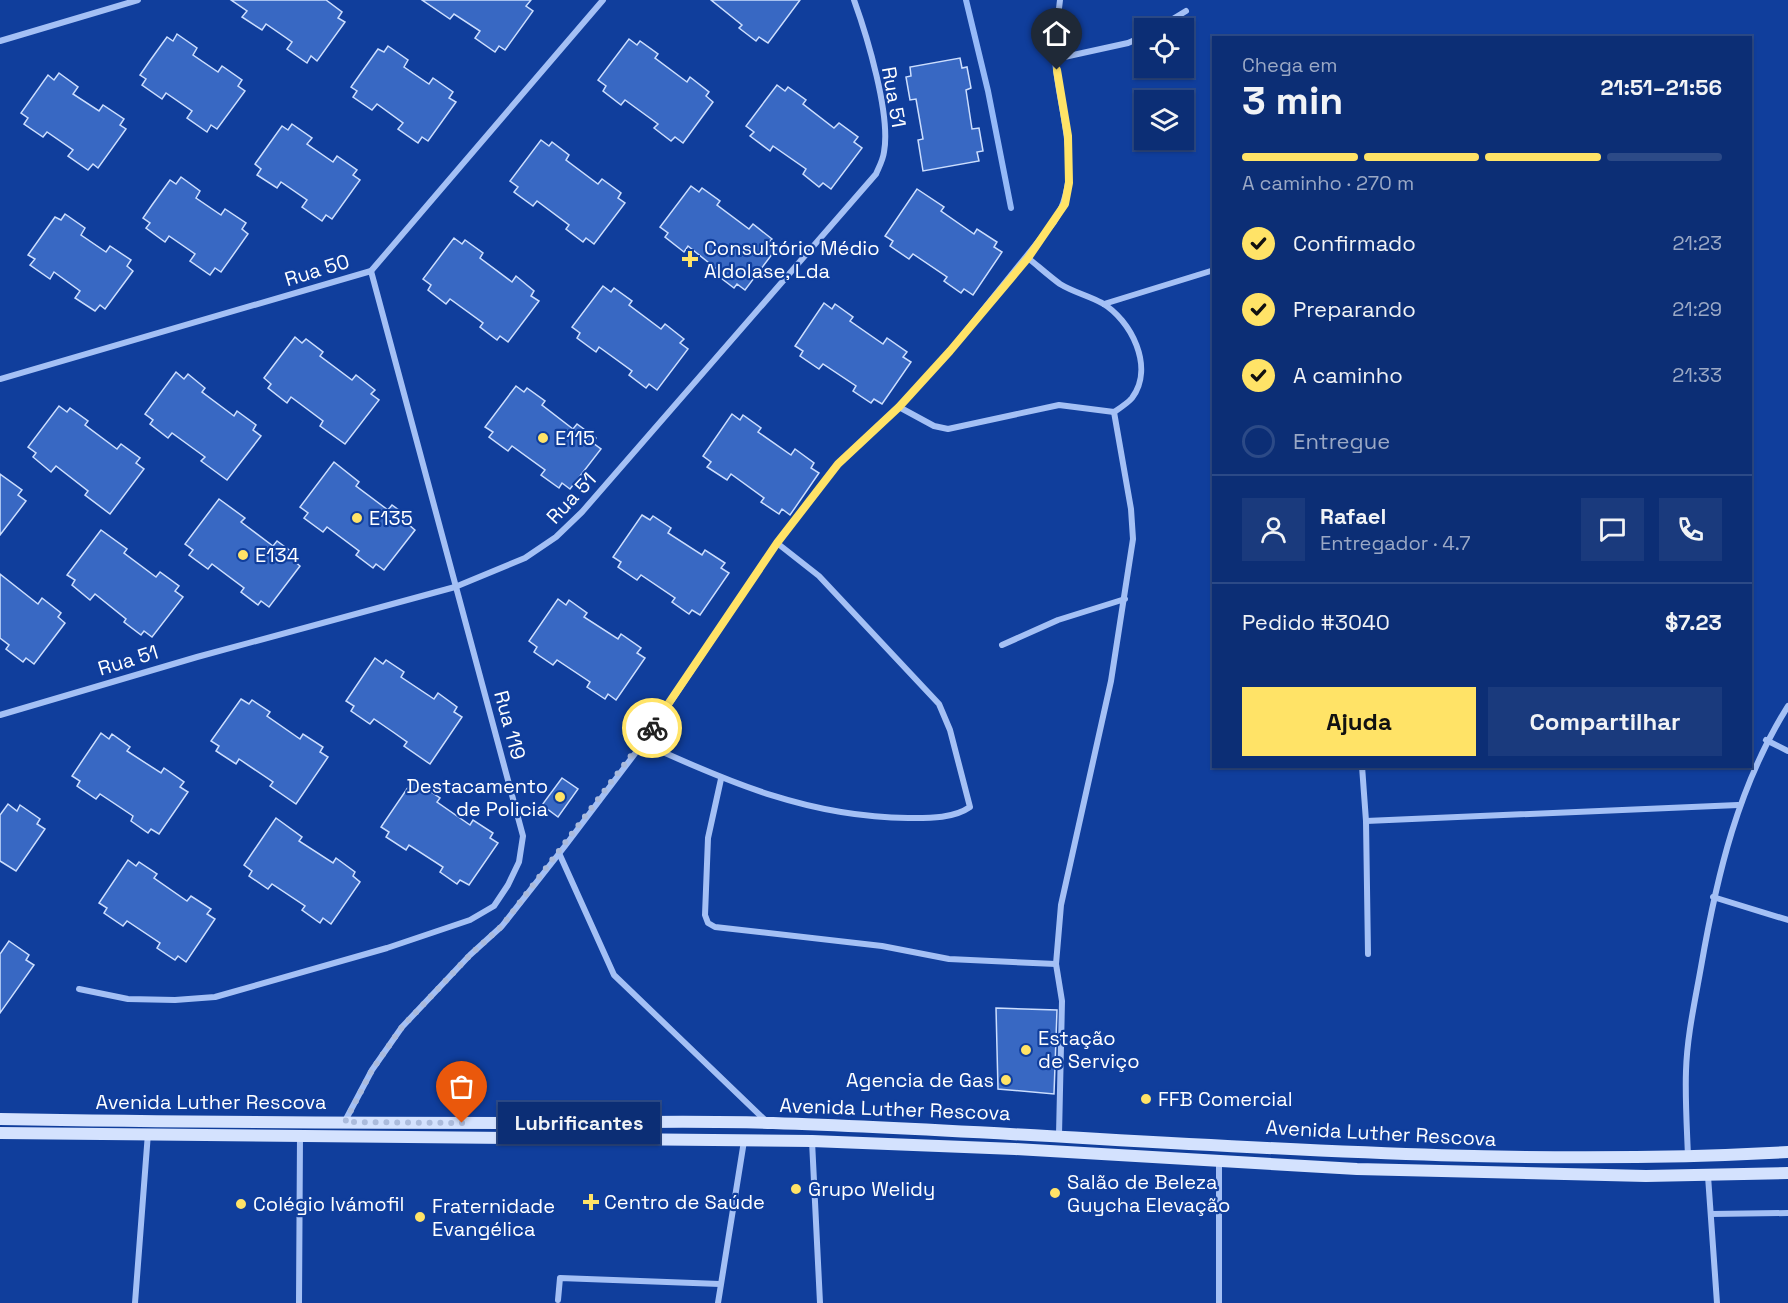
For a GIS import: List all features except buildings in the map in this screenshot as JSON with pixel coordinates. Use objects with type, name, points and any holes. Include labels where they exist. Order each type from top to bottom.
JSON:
[{"type":"main road","name":"Avenida Luther Rescova","points":[[0,1119],[769,1123],[1422,1156],[1576,1159],[1688,1158],[1788,1152]]},
{"type":"main road","name":"Avenida Luther Rescova","points":[[0,1133],[812,1141],[1357,1169],[1708,1176],[1788,1173]]},
{"type":"street","points":[[0,41],[138,0]]},
{"type":"street","name":"Rua 50","points":[[0,379],[371,271],[603,0]]},
{"type":"street","name":"Rua 51","points":[[0,715],[197,657],[455,587],[525,558],[556,537],[582,512],[876,174],[884,153],[885,136],[879,87],[854,0]]},
{"type":"street","points":[[345,1122],[372,1070],[402,1027],[445,980],[502,926],[559,853],[642,743],[777,543],[838,464],[899,407],[1028,258],[1065,204],[1069,183],[1068,136],[1055,58],[1060,0]]},
{"type":"street","points":[[1174,18],[1186,11]]},
{"type":"street","points":[[1055,58],[1134,40]]},
{"type":"street","points":[[899,407],[934,426],[948,429],[1059,405],[1114,412],[1132,399],[1140,383],[1141,364],[1138,347],[1127,326],[1104,304],[1061,284],[1028,258]]},
{"type":"street","name":"Rua 119","points":[[79,989],[128,999],[175,1000],[215,997],[407,941],[470,920],[494,906],[519,862],[522,836],[371,271]]},
{"type":"street","points":[[1104,304],[1212,271]]},
{"type":"street","points":[[1059,1136],[1062,1001],[1056,964],[1060,940],[1061,905],[1111,681],[1133,539],[1130,500],[1114,412]]},
{"type":"street","points":[[642,743],[721,779],[803,805],[864,818],[931,818],[957,813],[969,807],[950,730],[939,704],[819,576],[777,543]]},
{"type":"street","points":[[1002,645],[1058,620],[1125,599]]},
{"type":"street","points":[[1688,1158],[1686,1070],[1688,1037],[1713,897],[1738,805],[1766,740],[1788,706]]},
{"type":"street","points":[[1766,740],[1788,751]]},
{"type":"street","points":[[1362,768],[1366,821],[1368,954]]},
{"type":"street","points":[[721,779],[708,838],[705,915],[708,923],[715,927],[882,946],[949,959],[1056,964]]},
{"type":"street","points":[[1366,821],[1738,805]]},
{"type":"street","points":[[559,853],[614,975],[769,1123]]},
{"type":"street","points":[[1713,897],[1788,921]]},
{"type":"street","points":[[135,1303],[148,1133]]},
{"type":"street","points":[[299,1303],[300,1136]]},
{"type":"street","points":[[718,1303],[744,1140]]},
{"type":"street","points":[[812,1141],[820,1303]]},
{"type":"street","points":[[1219,1161],[1219,1303]]},
{"type":"street","points":[[1708,1176],[1717,1303]]},
{"type":"street","points":[[1711,1214],[1788,1213]]},
{"type":"street","points":[[558,1300],[560,1278],[720,1284]]},
{"type":"waterway","points":[[966,0],[988,91],[1011,208]]},
{"type":"way so far","points":[[462,1123],[345,1122],[372,1070],[402,1027],[470,955],[502,926],[565,846],[652,728]]},
{"type":"place","name":"Consultório Médio Aldolase, Lda","points":[[690,259]]},
{"type":"place","name":"E115","points":[[543,438]]},
{"type":"place","name":"E135","points":[[357,518]]},
{"type":"place","name":"E134","points":[[243,555]]},
{"type":"place","name":"Destacamento de Policia","points":[[560,797]]},
{"type":"place","name":"Estação de Serviço","points":[[1026,1050]]},
{"type":"place","name":"Agencia de Gas","points":[[1006,1080]]},
{"type":"place","name":"FFB Comercial","points":[[1146,1099]]},
{"type":"place","name":"Lubrificantes","points":[[462,1123]]},
{"type":"place","name":"Grupo Welidy","points":[[796,1189]]},
{"type":"place","name":"Salão de Beleza Guycha Elevação","points":[[1055,1193]]},
{"type":"place","name":"Centro de Saúde","points":[[591,1202]]},
{"type":"place","name":"Colégio Ivámofil","points":[[241,1204]]},
{"type":"place","name":"Fraternidade Evangélica","points":[[420,1217]]},
{"type":"route","points":[[652,728],[777,543],[838,464],[899,407],[950,351],[1028,258],[1054,222],[1065,204],[1069,183],[1068,136],[1057,70]]}]
